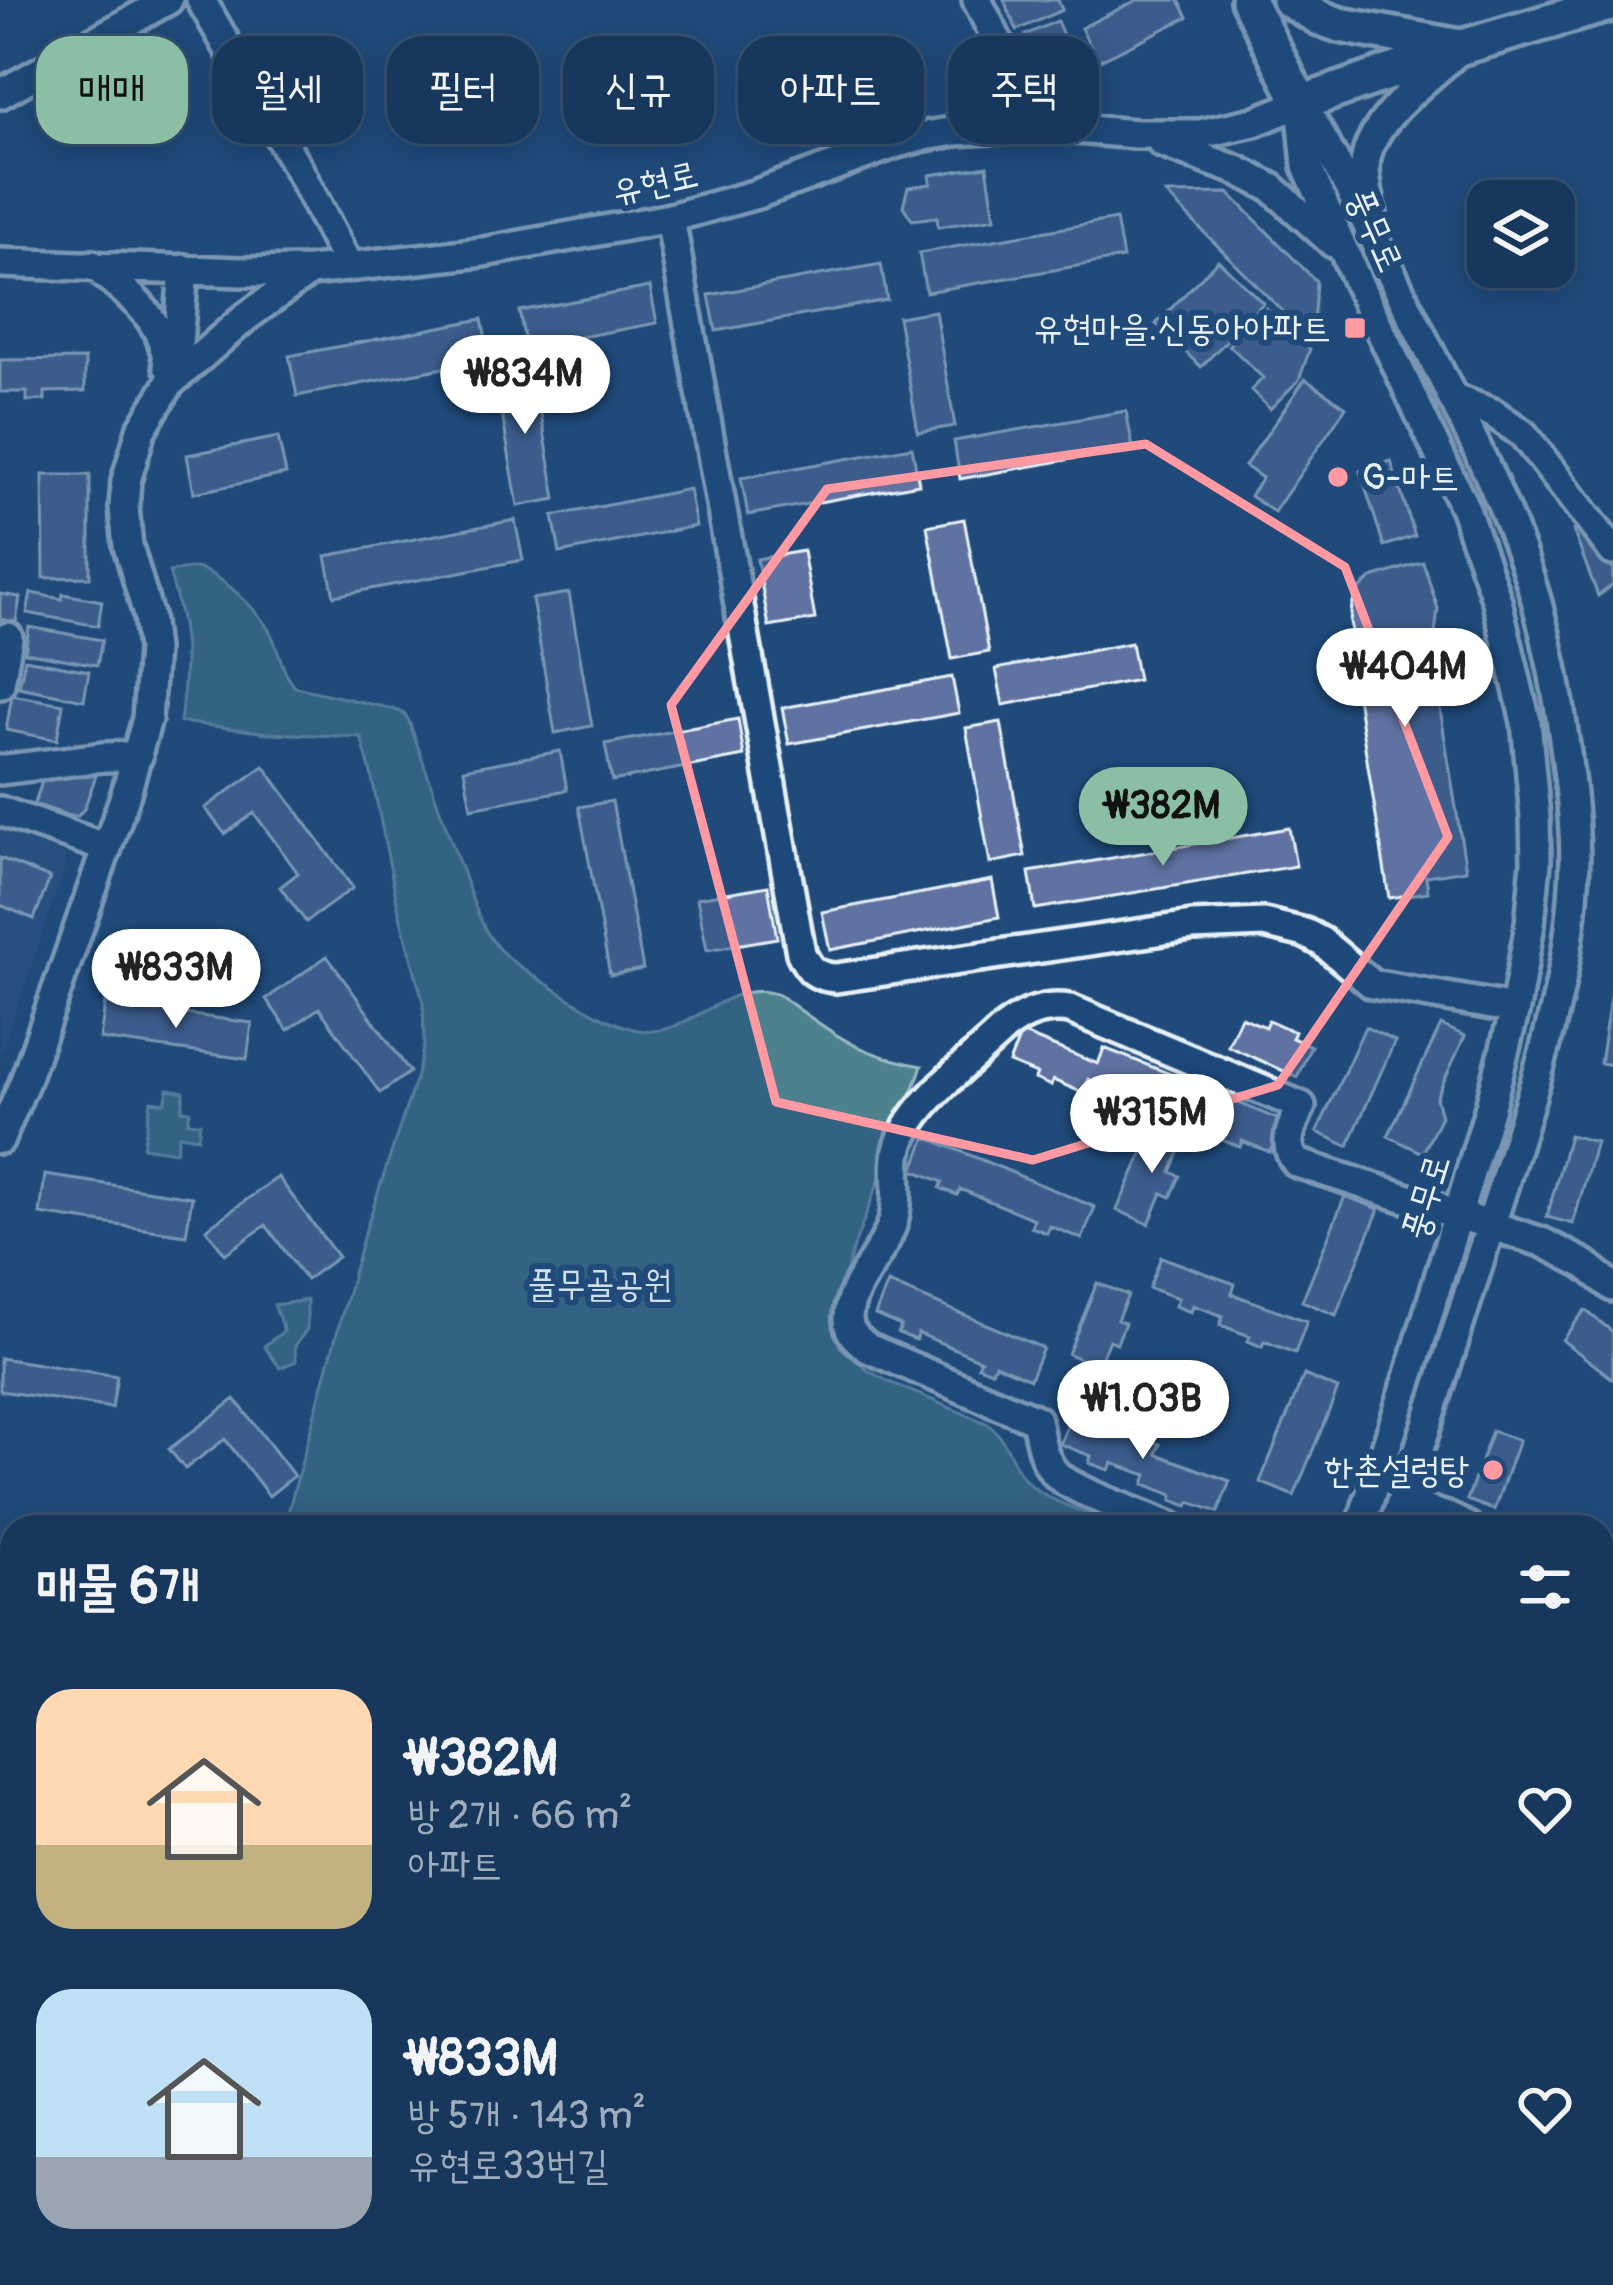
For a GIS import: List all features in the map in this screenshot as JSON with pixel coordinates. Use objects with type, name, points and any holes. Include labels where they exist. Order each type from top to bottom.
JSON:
[{"type":"main road","points":[[1248,0],[1301,103],[1462,47],[1613,3]]},
{"type":"main road","points":[[1289,0],[1340,25],[1462,47]]},
{"type":"street","points":[[0,94],[167,0]]},
{"type":"street","points":[[201,0],[349,267]]},
{"type":"street","points":[[977,0],[995,36]]},
{"type":"street","points":[[1379,248],[1365,167],[1373,135],[1462,47]]},
{"type":"street","name":"유현로","points":[[1099,131],[1200,134],[1254,122],[1301,103]]},
{"type":"street","name":"풍무로","points":[[1301,103],[1331,151],[1505,514],[1536,602],[1562,722],[1574,835],[1574,895],[1563,970],[1542,1052],[1398,1515]]},
{"type":"street","name":"풍무로","points":[[1301,103],[1307,166],[1465,509],[1497,601],[1514,666],[1531,770],[1536,862],[1514,1009],[1489,1110],[1364,1515]]},
{"type":"street","name":"유현로","points":[[0,263],[310,271],[483,252],[670,218],[757,194],[897,143],[948,132]]},
{"type":"street","points":[[1136,134],[1239,170],[1273,188],[1347,257]]},
{"type":"street","points":[[670,218],[801,953],[813,973],[836,978],[1192,926],[1264,923],[1322,942],[1372,984],[1514,1009]]},
{"type":"street","points":[[93,266],[152,319],[167,357],[170,382]]},
{"type":"street","points":[[170,382],[184,269]]},
{"type":"street","points":[[0,1139],[24,1083],[147,719],[152,650],[124,508],[126,481],[141,430],[170,382],[246,316],[310,271]]},
{"type":"street","points":[[1452,398],[1493,413],[1523,434],[1613,551]]},
{"type":"street","points":[[0,684],[8,637]]},
{"type":"street","points":[[0,770],[138,756]]},
{"type":"street","points":[[0,811],[106,848]]},
{"type":"street","points":[[1142,1515],[1075,1487],[1054,1473],[1041,1447],[1036,1420],[868,1348],[853,1334],[848,1316],[893,1224],[896,1155],[915,1116],[1018,1018],[1046,1008],[1070,1009],[1301,1106],[1288,1138],[1297,1163],[1565,1252],[1613,1287]]},
{"type":"highlighted area","points":[[1146,444],[1345,567],[1448,837],[1278,1085],[1033,1160],[776,1102],[671,705],[827,489]]},
{"type":"shaded area","points":[[0,829],[55,850],[64,855],[66,865],[0,1057]]},
{"type":"green space","name":"풀무골공원","points":[[205,571],[237,593],[270,632],[295,687],[403,713],[482,922],[500,950],[524,969],[597,1014],[641,1030],[668,1028],[745,993],[779,995],[861,1048],[922,1066],[852,1252],[837,1309],[840,1347],[887,1381],[986,1423],[999,1435],[1031,1486],[1092,1515],[287,1515],[362,1241],[418,1072],[424,1044],[423,1001],[361,737],[268,733],[180,722],[185,647],[169,572]]},
{"type":"green space","points":[[168,1089],[184,1092],[182,1110],[190,1111],[188,1122],[200,1123],[198,1138],[179,1135],[176,1152],[143,1147],[151,1101],[165,1103]]},
{"type":"green space","points":[[307,1300],[307,1329],[295,1346],[296,1361],[280,1368],[264,1346],[284,1331],[274,1305]]},
{"type":"building","points":[[1004,0],[1058,0],[1062,10],[1017,30]]},
{"type":"building","points":[[1137,0],[1179,0],[1188,17],[1099,61],[1099,36],[1085,36],[1081,28]]},
{"type":"building","points":[[1057,21],[1063,36],[1025,36]]},
{"type":"building","points":[[987,166],[995,218],[938,227],[937,217],[912,220],[903,206],[908,187],[931,184],[930,175]]},
{"type":"building","points":[[1229,193],[1316,281],[1312,341],[1166,194]]},
{"type":"building","points":[[1116,219],[1123,258],[926,292],[919,253]]},
{"type":"building","points":[[1218,260],[1263,303],[1201,367],[1156,324]]},
{"type":"building","points":[[881,264],[887,300],[716,331],[709,295]]},
{"type":"building","points":[[650,287],[657,323],[526,347],[519,311]]},
{"type":"building","points":[[1266,308],[1310,349],[1299,380],[1270,409],[1251,390],[1263,378],[1229,345]]},
{"type":"building","points":[[935,311],[955,426],[918,432],[898,317]]},
{"type":"building","points":[[482,319],[490,359],[297,396],[289,356]]},
{"type":"building","points":[[85,359],[85,391],[45,392],[45,400],[27,401],[27,392],[0,392],[0,360]]},
{"type":"building","points":[[533,368],[556,499],[518,506],[495,374]]},
{"type":"building","points":[[1305,379],[1346,407],[1274,512],[1250,496],[1262,478],[1245,466]]},
{"type":"building","points":[[1126,411],[1133,448],[960,479],[954,441]]},
{"type":"building","points":[[278,437],[286,474],[194,493],[187,455]]},
{"type":"building","points":[[912,447],[919,484],[748,515],[741,478]]},
{"type":"building","points":[[1391,461],[1415,536],[1384,546],[1360,471]]},
{"type":"building","points":[[43,475],[90,475],[90,577],[44,578]]},
{"type":"building","points":[[689,489],[696,526],[560,553],[553,516]]},
{"type":"building","points":[[964,519],[989,652],[952,659],[927,526]]},
{"type":"building","points":[[515,520],[523,560],[334,596],[326,556]]},
{"type":"building","points":[[1581,525],[1613,568],[1613,585],[1598,596],[1573,530]]},
{"type":"building","points":[[803,551],[815,619],[769,627],[757,559]]},
{"type":"building","points":[[1423,562],[1438,609],[1432,659],[1466,870],[1426,876],[1428,892],[1389,898],[1351,659],[1377,655],[1353,636],[1350,622],[1360,589],[1372,578]]},
{"type":"building","points":[[31,593],[102,601],[98,626],[27,613]]},
{"type":"building","points":[[569,593],[592,726],[555,733],[532,599]]},
{"type":"building","points":[[0,594],[20,597],[16,622],[0,619]]},
{"type":"building","points":[[29,627],[102,640],[97,665],[25,652]]},
{"type":"building","points":[[1131,643],[1138,680],[1003,705],[996,669]]},
{"type":"building","points":[[25,659],[89,671],[84,700],[19,687]]},
{"type":"building","points":[[952,677],[959,713],[789,744],[782,708]]},
{"type":"building","points":[[12,695],[63,704],[57,740],[6,730]]},
{"type":"building","points":[[738,719],[744,756],[612,781],[605,744]]},
{"type":"building","points":[[1001,722],[1025,856],[990,863],[966,728]]},
{"type":"building","points":[[560,751],[567,790],[471,808],[464,769]]},
{"type":"building","points":[[264,766],[353,888],[306,922],[280,887],[298,873],[254,813],[225,834],[205,808]]},
{"type":"building","points":[[98,770],[78,816],[34,804],[44,777]]},
{"type":"building","points":[[612,801],[643,969],[610,975],[579,807]]},
{"type":"building","points":[[1289,828],[1296,866],[1035,909],[1029,872]]},
{"type":"building","points":[[0,858],[50,878],[34,919],[0,905]]},
{"type":"building","points":[[992,880],[999,917],[830,950],[822,912]]},
{"type":"building","points":[[768,886],[777,938],[707,950],[697,898]]},
{"type":"building","points":[[327,956],[410,1072],[380,1093],[319,1008],[288,1030],[266,999]]},
{"type":"building","points":[[1613,979],[1613,1065],[1600,1063]]},
{"type":"building","points":[[105,1003],[252,1023],[247,1059],[100,1039]]},
{"type":"building","points":[[1241,1017],[1265,1027],[1268,1020],[1295,1032],[1292,1038],[1311,1046],[1297,1077],[1228,1046]]},
{"type":"building","points":[[1441,1025],[1465,1036],[1436,1098],[1441,1116],[1423,1153],[1388,1136]]},
{"type":"building","points":[[1365,1027],[1395,1041],[1348,1146],[1317,1132]]},
{"type":"building","points":[[1021,1033],[1098,1064],[1104,1048],[1173,1075],[1160,1107],[1133,1096],[1131,1101],[1115,1095],[1117,1090],[1088,1079],[1083,1093],[1053,1080],[1051,1086],[1035,1079],[1037,1074],[1009,1063]]},
{"type":"building","points":[[1210,1091],[1282,1121],[1270,1152],[1242,1141],[1240,1147],[1196,1124]]},
{"type":"building","points":[[1154,1127],[1184,1140],[1171,1172],[1180,1176],[1171,1197],[1162,1193],[1149,1224],[1117,1210]]},
{"type":"building","points":[[1569,1135],[1596,1142],[1573,1224],[1547,1217]]},
{"type":"building","points":[[926,1137],[1095,1207],[1082,1239],[1050,1226],[1047,1233],[1031,1227],[1034,1219],[960,1189],[957,1195],[940,1188],[943,1182],[913,1170]]},
{"type":"building","points":[[45,1175],[192,1197],[186,1235],[40,1214]]},
{"type":"building","points":[[278,1177],[338,1257],[306,1280],[266,1225],[225,1254],[206,1229]]},
{"type":"building","points":[[1345,1196],[1379,1209],[1336,1315],[1302,1301]]},
{"type":"building","points":[[1161,1257],[1235,1284],[1232,1294],[1307,1321],[1295,1353],[1264,1341],[1262,1347],[1248,1341],[1250,1336],[1220,1325],[1223,1316],[1193,1305],[1191,1312],[1175,1306],[1178,1298],[1149,1288]]},
{"type":"building","points":[[888,1283],[1043,1348],[1030,1379],[995,1364],[992,1371],[978,1366],[981,1360],[918,1333],[916,1340],[898,1333],[901,1326],[875,1315]]},
{"type":"building","points":[[1097,1283],[1128,1295],[1117,1320],[1125,1323],[1117,1343],[1109,1340],[1098,1366],[1068,1354]]},
{"type":"building","points":[[1585,1310],[1613,1332],[1613,1379],[1562,1340]]},
{"type":"building","points":[[0,1358],[117,1376],[112,1408],[0,1391]]},
{"type":"building","points":[[1304,1375],[1338,1389],[1294,1496],[1260,1482]]},
{"type":"building","points":[[235,1399],[294,1476],[269,1496],[225,1439],[185,1469],[169,1449]]},
{"type":"building","points":[[1073,1411],[1160,1444],[1156,1454],[1230,1481],[1218,1512],[1172,1500],[1173,1495],[1144,1484],[1147,1475],[1112,1463],[1109,1470],[1089,1463],[1091,1456],[1060,1444]]},
{"type":"building","name":"한촌설렁탕","points":[[1492,1431],[1519,1440],[1494,1510],[1467,1500]]},
{"type":"place","name":"유현마을.신동아아파트","points":[[1355,328]]},
{"type":"place","name":"G-마트","points":[[1338,477]]},
{"type":"place","name":"한촌설렁탕","points":[[1493,1470]]}]
